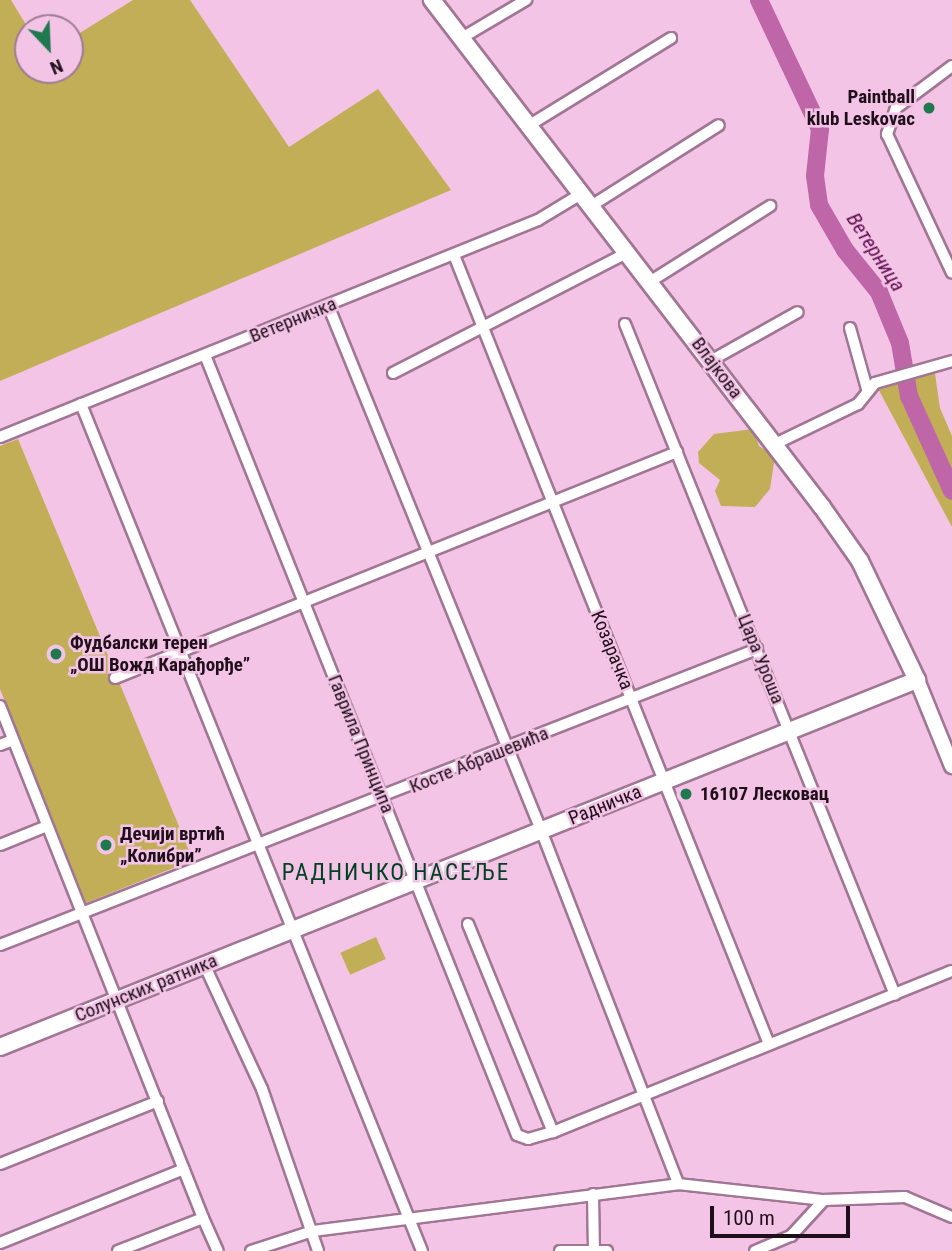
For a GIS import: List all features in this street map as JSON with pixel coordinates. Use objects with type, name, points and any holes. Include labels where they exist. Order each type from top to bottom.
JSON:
[{"type":"main road","name":"Влајкова","points":[[432,0],[712,360],[860,561],[917,680]]},
{"type":"main road","name":"Радничка","points":[[292,929],[917,680]]},
{"type":"main road","name":"Солунских ратника","points":[[0,1047],[292,929]]},
{"type":"street","points":[[460,39],[526,0]]},
{"type":"street","points":[[528,126],[671,38]]},
{"type":"street","points":[[952,66],[896,108],[887,134],[952,273]]},
{"type":"street","name":"Ветерничка","points":[[0,437],[586,200],[719,125]]},
{"type":"street","points":[[651,281],[770,206]]},
{"type":"street","points":[[393,373],[628,252]]},
{"type":"street","name":"Козарачка","points":[[454,255],[769,1044]]},
{"type":"street","points":[[328,305],[541,830],[678,1184]]},
{"type":"street","points":[[712,360],[798,312]]},
{"type":"street","name":"Цара Уроша","points":[[625,324],[895,995]]},
{"type":"street","points":[[850,328],[871,386]]},
{"type":"street","name":"Гаврила Принципа","points":[[205,355],[517,1135],[528,1139],[554,1132]]},
{"type":"street","points":[[775,444],[858,404],[871,386],[952,361]]},
{"type":"street","points":[[81,404],[422,1251]]},
{"type":"street","points":[[115,678],[677,452]]},
{"type":"street","name":"Косте Абрашевића","points":[[0,945],[383,799],[757,649]]},
{"type":"street","name":"Влајкова","points":[[917,680],[952,766]]},
{"type":"street","points":[[0,706],[218,1251]]},
{"type":"street","points":[[0,745],[13,740]]},
{"type":"street","points":[[0,845],[47,826]]},
{"type":"street","points":[[468,924],[554,1132],[952,971]]},
{"type":"street","points":[[204,964],[262,1089],[318,1251]]},
{"type":"street","points":[[0,1164],[158,1101]]},
{"type":"street","points":[[0,1243],[184,1170]]},
{"type":"street","points":[[251,1251],[313,1231],[410,1222],[678,1184],[824,1200],[905,1197],[952,1217]]},
{"type":"street","points":[[593,1194],[594,1248]]},
{"type":"street","points":[[755,1251],[791,1236],[824,1200]]},
{"type":"street","points":[[118,1251],[203,1218]]},
{"type":"street","points":[[560,1251],[594,1248],[607,1251]]},
{"type":"shaded area","points":[[0,0],[11,0],[20,14],[14,14],[14,84],[84,84],[84,30],[133,0],[190,0],[289,147],[378,89],[451,190],[0,381]]},
{"type":"shaded area","points":[[934,367],[940,408],[952,436],[952,527],[875,383]]},
{"type":"shaded area","points":[[753,429],[759,446],[775,456],[770,489],[755,507],[721,506],[715,491],[720,480],[699,463],[698,452],[714,434]]},
{"type":"shaded area","points":[[18,439],[193,860],[86,903],[0,689],[0,446]]},
{"type":"shaded area","points":[[376,937],[386,959],[350,975],[340,953]]},
{"type":"waterway","name":"Ветерница","points":[[759,0],[820,129],[815,176],[819,205],[845,250],[879,292],[900,343],[909,396],[952,491]]},
{"type":"place","name":"Paintball klub Leskovac","points":[[929,108]]},
{"type":"place","name":"Фудбалски терен „ОШ Вожд Карађорђе”","points":[[56,654]]},
{"type":"place","name":"16107 Лесковац","points":[[686,794]]},
{"type":"place","name":"Дечији вртић „Колибри”","points":[[106,845]]},
{"type":"district","name":"РАДНИЧКО НАСЕЉЕ","points":[[396,873]]}]
